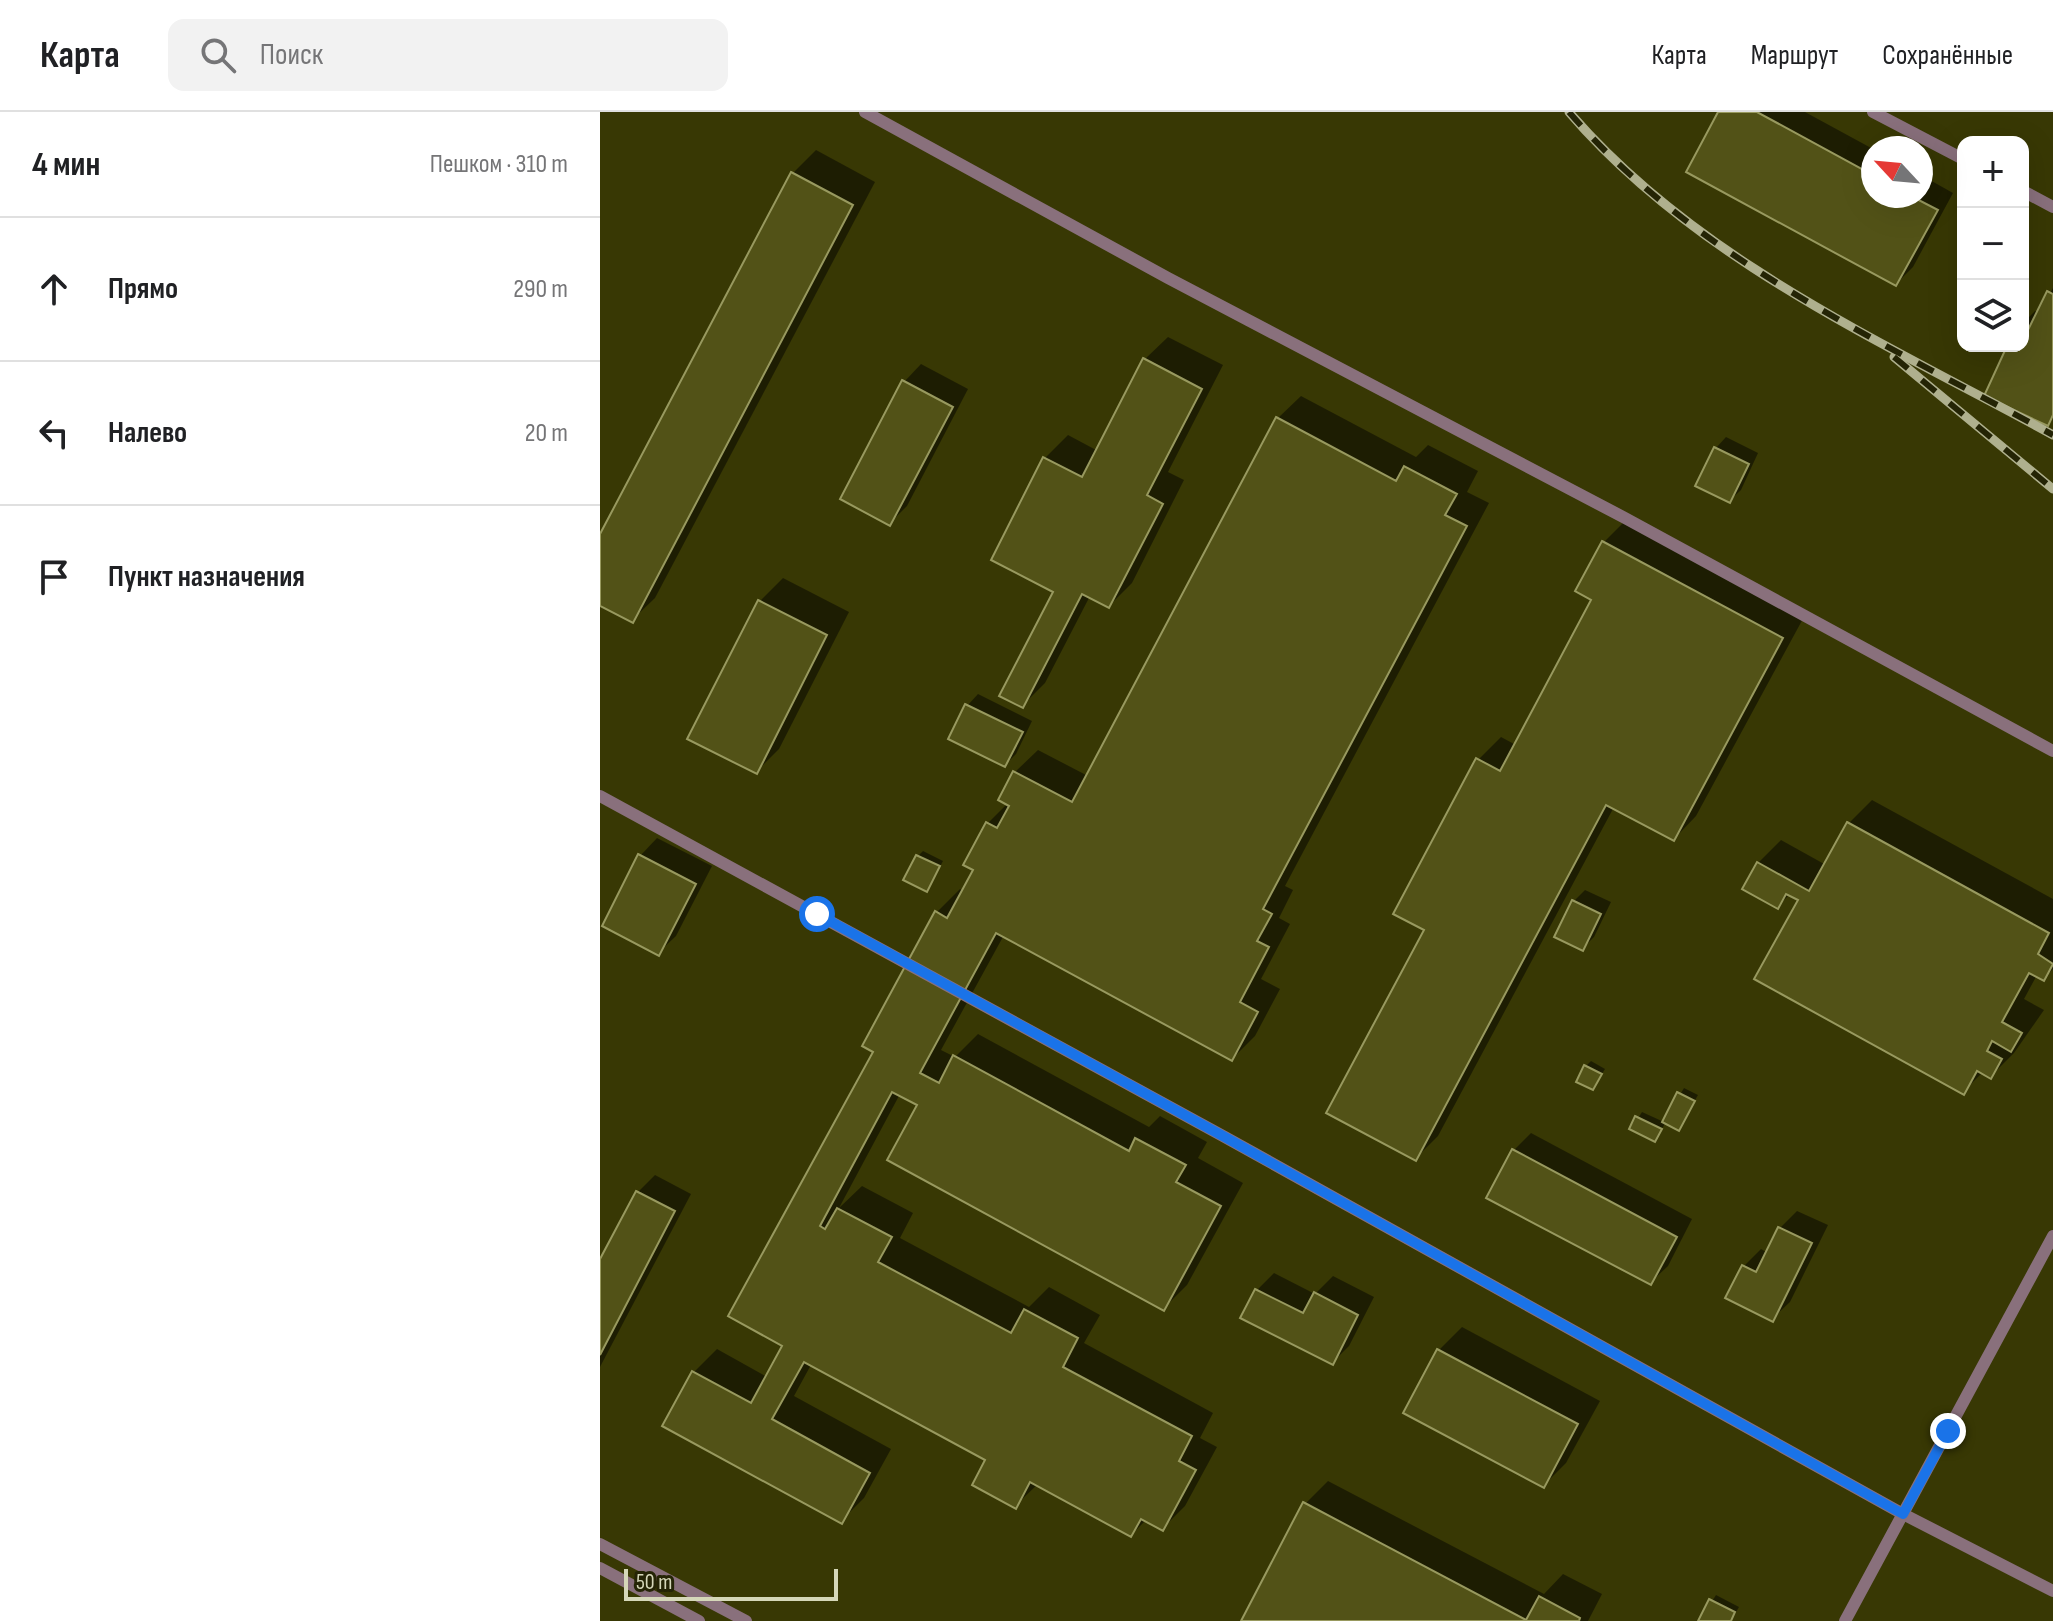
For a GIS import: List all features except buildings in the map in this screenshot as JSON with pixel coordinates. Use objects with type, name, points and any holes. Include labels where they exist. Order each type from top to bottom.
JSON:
[{"type":"lane","points":[[865,112],[1168,278],[1625,518],[2053,751]]},
{"type":"lane","points":[[1873,112],[1957,156]]},
{"type":"lane","points":[[2029,194],[2053,207]]},
{"type":"lane","points":[[600,796],[1223,1136],[1903,1514],[2053,1591]]},
{"type":"lane","points":[[1845,1621],[2053,1236]]},
{"type":"lane","points":[[600,1544],[746,1621]]},
{"type":"lane","points":[[600,1568],[699,1621]]},
{"type":"shaded area","points":[[600,112],[2053,112],[2053,1621],[600,1621]]},
{"type":"railway","points":[[1569,112],[1619,165],[1675,212],[1734,255],[1860,331],[2053,435]]},
{"type":"railway","points":[[1894,357],[2053,489]]},
{"type":"route","points":[[817,914],[1903,1514],[1948,1431]]}]
